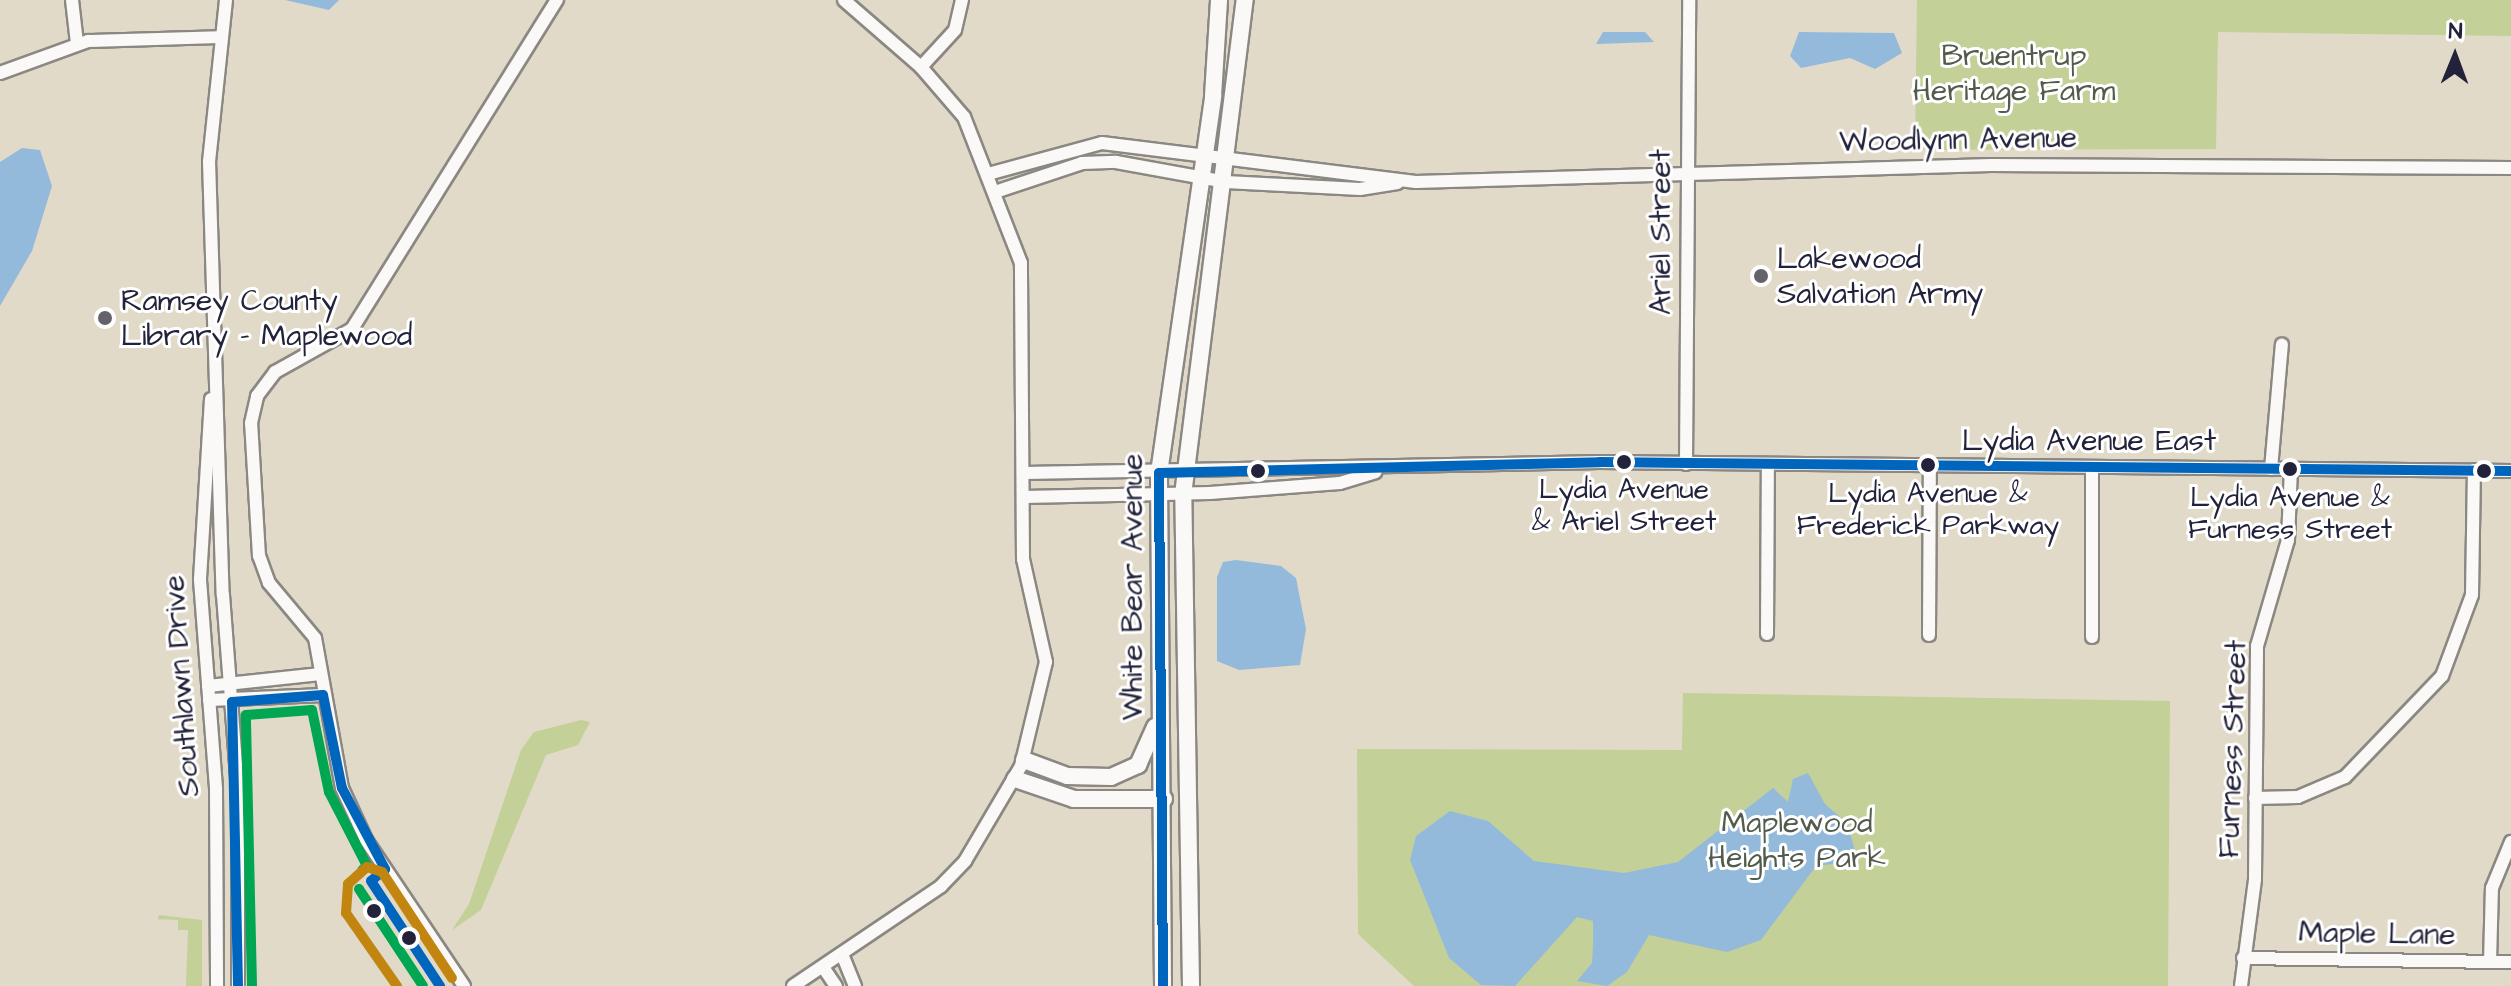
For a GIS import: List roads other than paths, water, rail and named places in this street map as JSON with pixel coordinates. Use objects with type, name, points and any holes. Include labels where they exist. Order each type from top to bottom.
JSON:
[{"type":"main road","name":"White Bear Avenue","points":[[1163,986],[1164,799],[1158,706],[1159,473],[1204,156],[1219,0]]},
{"type":"main road","name":"White Bear Avenue","points":[[1191,986],[1183,495],[1230,160],[1245,0]]},
{"type":"main road","points":[[1024,760],[1082,778],[1126,773],[1153,743],[1158,706]]},
{"type":"main road","points":[[1015,779],[1074,799],[1164,799]]},
{"type":"street","points":[[72,0],[77,43]]},
{"type":"street","name":"Southlawn Drive","points":[[226,0],[210,133],[213,384],[232,702],[238,986]]},
{"type":"street","points":[[464,986],[357,824],[335,767],[315,638],[269,583],[259,556],[251,427],[257,396],[275,372],[352,329],[557,0]]},
{"type":"street","points":[[793,986],[941,886],[986,833],[1024,760],[1046,662],[1023,559],[1026,296],[995,192],[964,117],[921,67],[844,0]]},
{"type":"street","points":[[921,67],[955,30],[962,0]]},
{"type":"street","name":"Ariel Street","points":[[1686,464],[1689,0]]},
{"type":"street","points":[[0,73],[77,43],[221,37]]},
{"type":"street","name":"Woodlynn Avenue","points":[[988,174],[1102,143],[1406,182]]},
{"type":"street","name":"Woodlynn Avenue","points":[[995,192],[1082,163],[1226,182],[1360,189],[1406,182],[2085,164],[2511,168]]},
{"type":"street","points":[[2271,469],[2282,344]]},
{"type":"street","name":"Southlawn Drive","points":[[213,384],[200,580],[209,700],[217,959],[215,986]]},
{"type":"street","name":"Lydia Avenue East","points":[[1024,473],[1378,471],[1686,464],[2511,471]]},
{"type":"street","points":[[1767,634],[1768,464]]},
{"type":"street","points":[[1929,635],[1930,466]]},
{"type":"street","points":[[2092,467],[2092,637]]},
{"type":"street","name":"Furness Street","points":[[2241,986],[2255,879],[2257,646],[2288,540],[2291,469]]},
{"type":"street","points":[[2255,798],[2298,797],[2345,777],[2442,676],[2472,595],[2474,470]]},
{"type":"street","name":"Lydia Avenue East","points":[[1024,497],[1183,495],[1340,483],[1378,471]]},
{"type":"street","points":[[208,686],[320,674]]},
{"type":"street","points":[[209,700],[232,702],[323,695]]},
{"type":"street","points":[[2490,962],[2492,888],[2511,842]]},
{"type":"street","points":[[842,954],[855,986]]},
{"type":"street","name":"Maple Lane","points":[[2243,958],[2511,962]]},
{"type":"street","points":[[823,967],[836,986]]},
{"type":"water","points":[[285,0],[339,0],[329,10]]},
{"type":"water","points":[[1603,32],[1645,32],[1654,42],[1596,44]]},
{"type":"water","points":[[1799,32],[1894,33],[1902,53],[1875,69],[1850,58],[1801,68],[1790,56]]},
{"type":"water","points":[[22,148],[40,150],[52,186],[32,251],[0,306],[0,162]]},
{"type":"water","points":[[1236,560],[1281,566],[1296,578],[1306,629],[1300,665],[1239,670],[1217,661],[1217,577],[1223,562]]},
{"type":"water","points":[[1808,773],[1825,804],[1847,823],[1858,861],[1816,866],[1761,940],[1727,952],[1649,935],[1627,972],[1607,986],[1577,981],[1592,963],[1593,921],[1577,917],[1515,986],[1481,985],[1449,958],[1410,860],[1416,836],[1450,811],[1488,821],[1534,861],[1624,873],[1678,862],[1773,788],[1788,802],[1793,779]]},
{"type":"place","name":"Lakewood Salvation Army","points":[[1761,276]]},
{"type":"place","name":"Ramsey County Library - Maplewood","points":[[105,318]]},
{"type":"place","name":"Lydia Avenue & Ariel Street","points":[[1624,462]]},
{"type":"place","name":"Lydia Avenue & Frederick Parkway","points":[[1928,465]]},
{"type":"place","name":"Lydia Avenue & Furness Street","points":[[2290,469]]},
{"type":"park label","name":"Bruentrup Heritage Farm","points":[[2014,73]]},
{"type":"park label","name":"Maplewood Heights Park","points":[[1797,840]]}]
